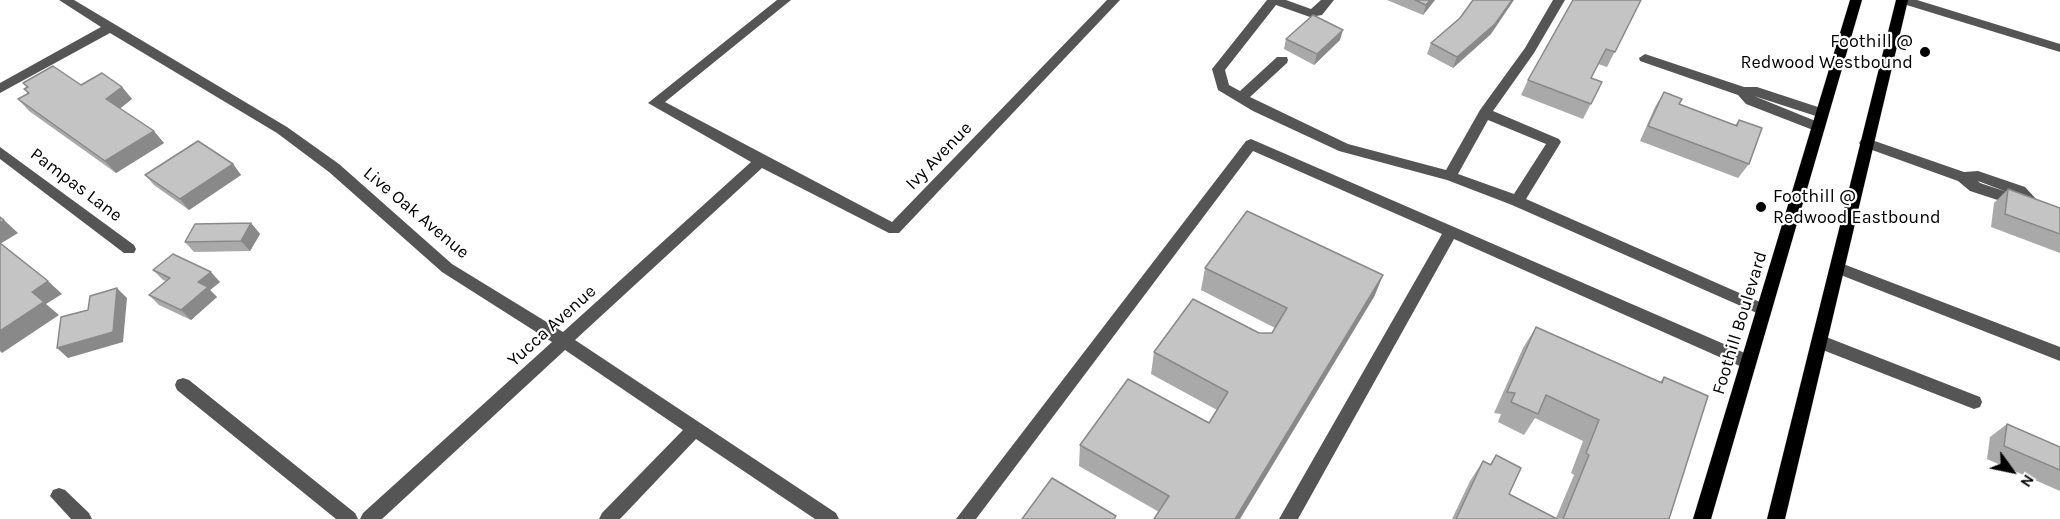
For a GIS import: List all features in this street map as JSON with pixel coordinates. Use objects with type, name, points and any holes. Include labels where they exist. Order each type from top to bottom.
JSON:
[{"type":"main road","name":"Foothill Boulevard","points":[[1702,519],[1856,0]]},
{"type":"main road","points":[[1776,519],[1821,342],[1866,143],[1903,0]]},
{"type":"street","name":"Live Oak Avenue","points":[[65,0],[282,130],[334,168],[447,268],[565,342],[830,519]]},
{"type":"street","points":[[760,161],[655,102],[785,0]]},
{"type":"street","name":"Ivy Avenue","points":[[760,161],[894,229],[1114,0]]},
{"type":"street","points":[[1328,0],[1318,12],[1310,12],[1274,0],[1218,69],[1223,87],[1258,108],[1344,148],[1450,176],[1517,201],[1764,310]]},
{"type":"street","points":[[1450,176],[1485,113],[1530,50],[1559,0]]},
{"type":"street","points":[[1903,0],[2060,48]]},
{"type":"street","points":[[0,89],[109,28]]},
{"type":"street","points":[[1645,58],[1743,92],[1751,101],[1820,120]]},
{"type":"street","points":[[1241,98],[1282,60]]},
{"type":"street","points":[[1485,113],[1554,142],[1517,201]]},
{"type":"street","points":[[1866,143],[1963,177],[1978,176],[2020,191],[2035,202]]},
{"type":"street","points":[[965,519],[1251,144],[1748,362]]},
{"type":"street","name":"Pampas Lane","points":[[0,152],[129,249]]},
{"type":"street","name":"Yucca Avenue","points":[[369,519],[565,342],[760,161]]},
{"type":"street","points":[[1288,519],[1451,232]]},
{"type":"street","points":[[1838,268],[2060,354]]},
{"type":"street","points":[[1821,342],[1974,402]]},
{"type":"street","points":[[183,385],[350,519]]},
{"type":"street","points":[[608,519],[695,429]]},
{"type":"street","points":[[59,495],[83,519]]},
{"type":"building","points":[[1415,0],[1430,0],[1426,5]]},
{"type":"building","points":[[1473,0],[1512,0],[1495,24],[1457,57],[1431,43],[1460,18]]},
{"type":"building","points":[[1573,0],[1641,0],[1615,52],[1606,49],[1591,78],[1602,82],[1591,104],[1528,80]]},
{"type":"building","points":[[1313,15],[1343,30],[1317,54],[1286,39]]},
{"type":"building","points":[[53,66],[81,85],[102,73],[122,87],[106,99],[154,131],[105,161],[18,99],[29,93],[24,89],[28,87],[23,83]]},
{"type":"building","points":[[1664,92],[1682,99],[1679,104],[1737,126],[1739,120],[1762,128],[1749,164],[1648,126]]},
{"type":"building","points":[[198,141],[233,164],[180,199],[145,175]]},
{"type":"building","points":[[2008,189],[2060,208],[2060,234],[2005,214]]},
{"type":"building","points":[[1247,211],[1383,275],[1235,519],[1154,519],[1169,496],[1080,445],[1128,379],[1209,423],[1228,392],[1154,352],[1193,299],[1259,333],[1272,333],[1287,308],[1205,268]]},
{"type":"building","points":[[251,223],[241,241],[185,242],[195,224]]},
{"type":"building","points":[[0,243],[48,281],[32,292],[44,302],[0,331]]},
{"type":"building","points":[[173,254],[211,272],[198,282],[208,287],[181,310],[149,295],[170,278],[153,270]]},
{"type":"building","points":[[117,288],[113,332],[57,348],[61,317],[88,310],[90,296]]},
{"type":"building","points":[[1536,327],[1662,383],[1664,377],[1708,396],[1669,519],[1563,519],[1589,455],[1586,453],[1599,420],[1546,395],[1538,414],[1511,402],[1515,393],[1507,392]]},
{"type":"building","points":[[2007,424],[2060,447],[2060,470],[2004,446]]},
{"type":"building","points":[[1496,455],[1521,468],[1509,494],[1557,519],[1456,519],[1483,461],[1491,465]]},
{"type":"building","points":[[1052,478],[1116,516],[1114,519],[1022,519]]},
{"type":"place","name":"Foothill @ Redwood Westbound","points":[[1925,52]]},
{"type":"place","name":"Foothill @ Redwood Eastbound","points":[[1761,207]]}]
